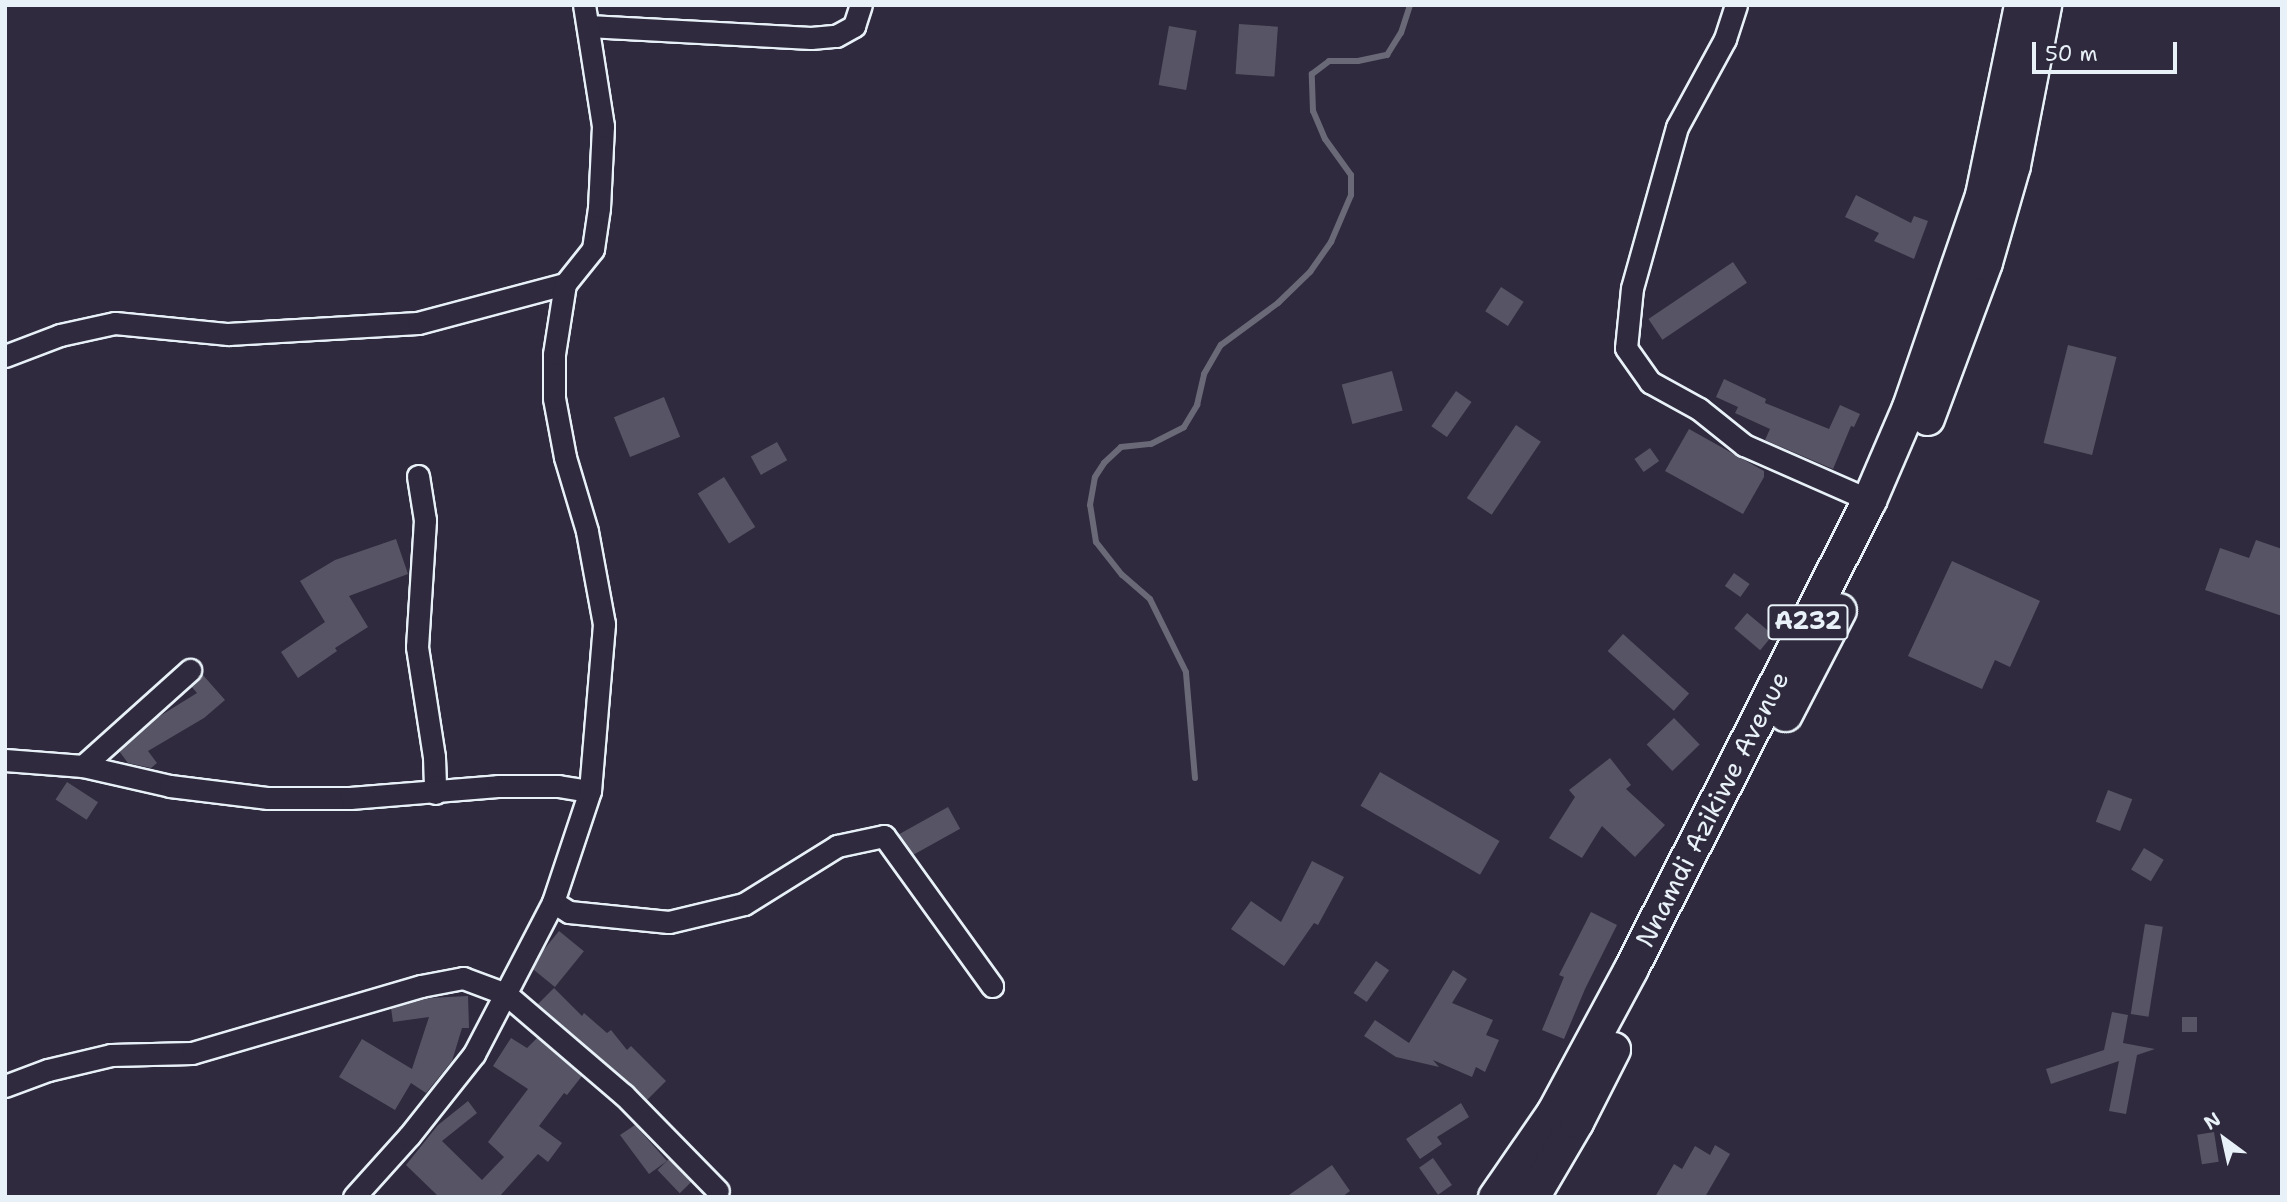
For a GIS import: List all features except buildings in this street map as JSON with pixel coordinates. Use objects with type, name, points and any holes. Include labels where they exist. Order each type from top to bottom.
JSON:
[{"type":"main road","name":"Nnamdi Azikiwe Avenue","points":[[1495,1197],[1553,1113],[1632,968],[1869,500],[1909,407],[1982,195],[2021,5]]},
{"type":"main road","name":"Nnamdi Azikiwe Avenue","points":[[1532,1197],[1576,1122],[1817,653],[1882,525],[1920,437],[1985,262],[2013,165],[2044,5]]},
{"type":"street","points":[[354,1197],[409,1136],[474,1054],[553,902],[590,791],[604,624],[587,531],[565,457],[554,398],[554,354],[565,284],[593,249],[600,208],[603,126],[584,5]]},
{"type":"street","points":[[588,26],[811,38],[836,36],[854,26],[861,5]]},
{"type":"street","points":[[1736,5],[1725,39],[1677,127],[1632,288],[1626,348],[1650,382],[1699,410],[1744,445],[1869,500]]},
{"type":"street","points":[[5,356],[60,335],[115,323],[228,334],[418,323],[565,284]]},
{"type":"street","points":[[418,476],[425,520],[417,647],[434,757],[435,793]]},
{"type":"street","points":[[83,766],[190,670]]},
{"type":"street","points":[[5,760],[83,766],[170,786],[268,798],[435,793],[498,786],[558,786],[590,791]]},
{"type":"street","points":[[553,902],[569,912],[669,922],[744,904],[837,846],[884,836],[992,986]]},
{"type":"street","points":[[5,1086],[48,1070],[111,1055],[192,1053],[463,978],[506,994],[624,1095],[718,1191]]},
{"type":"waterway","points":[[1195,778],[1186,672],[1150,599],[1122,575],[1096,542],[1090,505],[1095,477],[1104,463],[1121,447],[1151,444],[1184,427],[1197,405],[1204,374],[1221,345],[1278,303],[1310,272],[1331,242],[1351,195],[1351,175],[1325,139],[1313,111],[1312,74],[1329,61],[1358,61],[1387,55],[1401,33],[1410,5]]}]
